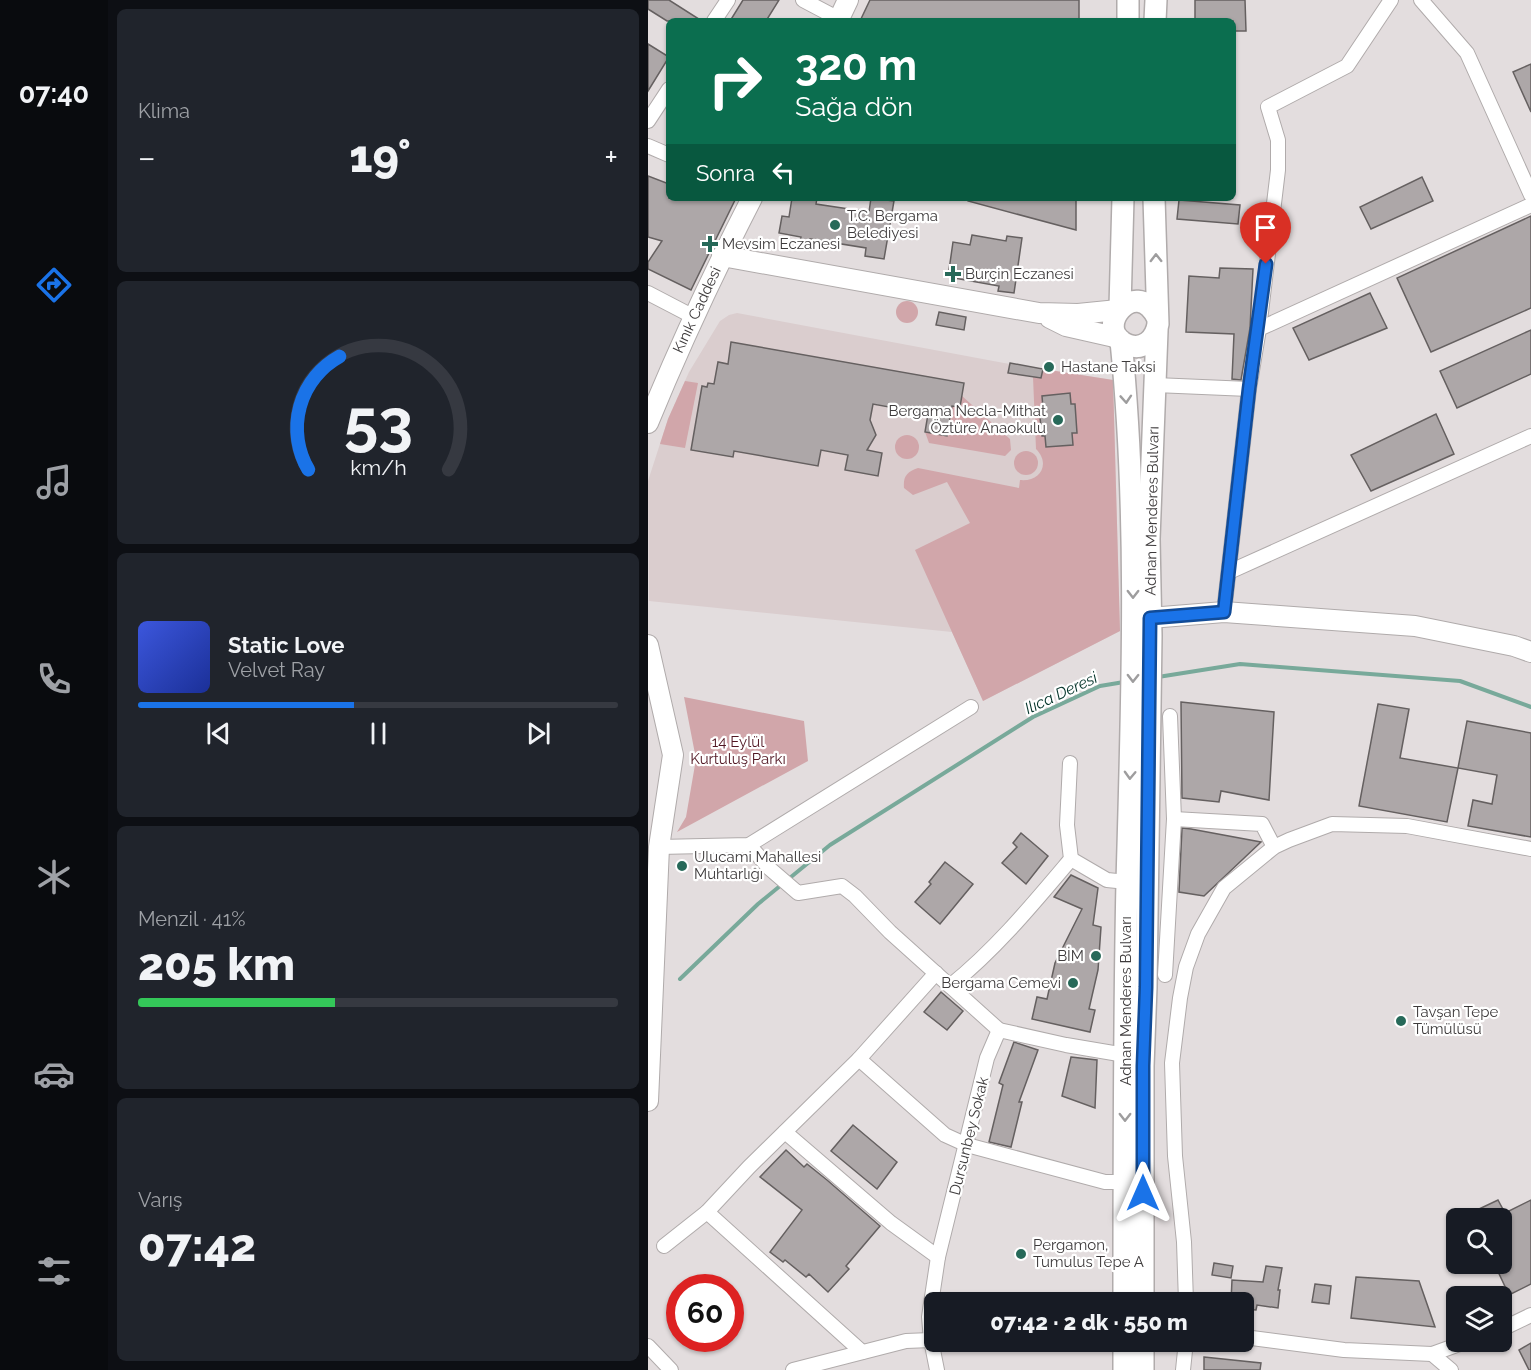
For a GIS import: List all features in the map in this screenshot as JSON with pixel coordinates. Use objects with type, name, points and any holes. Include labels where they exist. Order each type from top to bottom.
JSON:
[{"type":"main road","points":[[839,18],[848,0]]},
{"type":"main road","points":[[1128,0],[1128,18]]},
{"type":"main road","points":[[1155,18],[1156,0]]},
{"type":"main road","name":"Kınık Caddesi","points":[[648,423],[670,368],[750,201]]},
{"type":"main road","points":[[722,256],[1039,313],[1078,314],[1119,309],[1127,303],[1141,302],[1148,305],[1157,324],[1150,341],[1139,346],[1126,344],[1120,339],[1113,324],[1119,309],[1123,201]]},
{"type":"main road","name":"Adnan Menderes Bulvarı","points":[[1145,631],[1157,324],[1154,201]]},
{"type":"main road","points":[[1039,313],[1066,326],[1120,339]]},
{"type":"main road","name":"Adnan Menderes Bulvarı","points":[[1120,339],[1145,631],[1150,717],[1143,1066],[1143,1292]]},
{"type":"main road","points":[[1145,631],[1224,612],[1415,626],[1514,646],[1531,652]]},
{"type":"main road","points":[[648,645],[673,755],[655,857],[648,1101]]},
{"type":"main road","name":"Adnan Menderes Bulvarı","points":[[1124,1292],[1127,882],[1150,717]]},
{"type":"main road","points":[[1124,1352],[1124,1370]]},
{"type":"main road","points":[[1143,1352],[1143,1370]]},
{"type":"street","points":[[716,18],[728,0]]},
{"type":"street","points":[[803,0],[834,18]]},
{"type":"street","points":[[1224,612],[1249,389],[1278,170],[1278,140],[1268,107],[1347,66],[1391,0]]},
{"type":"street","points":[[1421,0],[1467,53],[1531,195]]},
{"type":"street","points":[[648,121],[666,94]]},
{"type":"street","points":[[648,146],[666,154]]},
{"type":"street","points":[[1258,329],[1531,205]]},
{"type":"street","points":[[648,293],[694,317]]},
{"type":"street","points":[[1155,385],[1249,389]]},
{"type":"street","points":[[1229,572],[1531,436]]},
{"type":"street","points":[[655,857],[749,845],[971,707]]},
{"type":"street","points":[[1150,717],[1173,819],[1165,975]]},
{"type":"street","points":[[950,986],[993,947],[1032,906],[1071,859],[1067,825],[1070,763]]},
{"type":"street","points":[[1173,819],[1262,824],[1274,847]]},
{"type":"street","points":[[1186,1292],[1184,1242],[1175,1156],[1172,1063],[1186,967],[1198,934],[1224,888],[1274,847],[1332,824],[1407,826],[1531,849]]},
{"type":"street","points":[[749,845],[798,893],[842,886],[999,1030],[1066,1046],[1125,1056]]},
{"type":"street","points":[[1071,859],[1107,880],[1127,882]]},
{"type":"street","points":[[1146,987],[1165,975],[1186,967]]},
{"type":"street","points":[[664,1246],[707,1212],[859,1059],[936,973]]},
{"type":"street","name":"Dursunbey Sokak","points":[[933,1292],[938,1257],[987,1058],[999,1030]]},
{"type":"street","points":[[859,1059],[945,1135],[967,1145],[1106,1182],[1124,1182]]},
{"type":"street","points":[[785,1132],[891,1222],[938,1257]]},
{"type":"street","points":[[707,1212],[862,1352]]},
{"type":"street","points":[[1512,1324],[1531,1315]]},
{"type":"street","points":[[1254,1338],[1344,1350],[1432,1354],[1446,1349]]},
{"type":"street","points":[[793,1370],[906,1341],[924,1340]]},
{"type":"street","points":[[648,1346],[671,1370]]},
{"type":"street","name":"Dursunbey Sokak","points":[[933,1352],[936,1370]]},
{"type":"street","points":[[1183,1370],[1185,1352]]},
{"type":"street","points":[[1432,1354],[1446,1368]]},
{"type":"shaded area","points":[[737,313],[1004,363],[1113,380],[1120,631],[983,701],[952,632],[649,601],[648,481],[668,419],[689,372],[720,321]]},
{"type":"green space","points":[[907,301],[915,304],[918,312],[915,320],[907,323],[899,320],[896,312],[899,304]]},
{"type":"green space","points":[[1043,369],[1113,380],[1120,631],[983,701],[915,550],[970,523],[947,482],[913,495],[904,488],[904,480],[908,473],[918,468],[1019,488],[1020,480],[1027,480],[1038,475],[1043,466],[1043,460],[1036,449],[1033,377],[1041,378]]},
{"type":"green space","points":[[685,381],[698,383],[685,448],[660,444],[668,419]]},
{"type":"green space","points":[[962,396],[1010,439],[1011,450],[1005,456],[929,443],[925,432],[947,435],[952,406]]},
{"type":"green space","points":[[907,435],[912,436],[918,442],[918,452],[912,458],[907,459],[902,458],[896,452],[895,447],[896,442],[902,436]]},
{"type":"green space","points":[[1026,451],[1031,452],[1037,458],[1037,468],[1031,474],[1026,475],[1021,474],[1015,468],[1014,463],[1015,458],[1021,452]]},
{"type":"green space","name":"14 Eylül Kurtuluş Parkı","points":[[684,697],[804,721],[808,761],[677,832],[686,817],[696,759]]},
{"type":"building","points":[[648,0],[669,0],[697,18],[666,18],[666,20],[648,9]]},
{"type":"building","points":[[743,0],[779,0],[768,18],[732,18]]},
{"type":"building","points":[[870,0],[1079,0],[1079,18],[861,18]]},
{"type":"building","points":[[1195,0],[1245,0],[1246,31],[1236,31],[1236,18],[1195,18]]},
{"type":"building","points":[[648,44],[666,55],[666,62],[648,91]]},
{"type":"building","points":[[1531,64],[1531,112],[1513,72]]},
{"type":"building","points":[[648,176],[666,183],[666,201],[735,201],[691,290],[648,269],[648,262],[662,241],[648,237]]},
{"type":"building","points":[[1422,177],[1433,201],[1371,229],[1360,207]]},
{"type":"building","name":"T.C. Bergama Belediyesi","points":[[792,201],[816,201],[816,204],[869,212],[871,201],[894,201],[884,259],[865,256],[866,248],[810,239],[810,242],[800,241],[801,237],[779,233],[782,216],[789,217]]},
{"type":"building","points":[[968,201],[1076,201],[1076,230]]},
{"type":"building","points":[[1179,201],[1240,205],[1238,224],[1177,219]]},
{"type":"building","points":[[1531,216],[1531,308],[1431,352],[1397,278]]},
{"type":"building","points":[[972,235],[1006,241],[1007,236],[1022,238],[1014,293],[998,291],[999,286],[948,277],[953,242],[970,245]]},
{"type":"building","points":[[1220,268],[1253,269],[1250,328],[1241,380],[1232,379],[1234,334],[1186,332],[1189,276],[1219,278]]},
{"type":"building","points":[[1370,293],[1387,328],[1309,360],[1293,328]]},
{"type":"building","points":[[939,312],[966,317],[964,330],[936,325]]},
{"type":"building","points":[[1531,330],[1531,374],[1457,408],[1440,371]]},
{"type":"building","points":[[731,342],[964,383],[960,407],[952,406],[947,436],[925,432],[928,414],[873,404],[870,420],[876,435],[867,450],[882,453],[878,476],[845,470],[848,455],[821,450],[818,466],[734,451],[733,457],[691,450],[702,386],[707,387],[708,383],[714,384],[718,362],[728,364]]},
{"type":"building","points":[[1010,363],[1043,369],[1041,378],[1008,373]]},
{"type":"building","name":"Bergama Necla-Mithat Öztüre Anaokulu","points":[[1070,393],[1071,404],[1075,404],[1077,433],[1072,433],[1073,445],[1046,447],[1045,436],[1042,436],[1039,408],[1043,408],[1042,396]]},
{"type":"building","points":[[1436,414],[1454,454],[1371,491],[1351,455]]},
{"type":"building","points":[[1181,702],[1274,712],[1269,800],[1221,791],[1219,802],[1182,798]]},
{"type":"building","points":[[1378,704],[1409,709],[1400,758],[1458,768],[1447,822],[1359,806]]},
{"type":"building","points":[[1467,721],[1531,733],[1531,837],[1468,826],[1473,800],[1492,804],[1497,775],[1458,768]]},
{"type":"building","points":[[1182,828],[1261,842],[1204,896],[1179,892]]},
{"type":"building","points":[[1021,833],[1048,856],[1026,884],[1002,863],[1017,847],[1013,843]]},
{"type":"building","points":[[945,862],[973,884],[940,924],[915,902],[931,884],[929,882]]},
{"type":"building","points":[[1071,875],[1098,888],[1093,925],[1101,927],[1098,970],[1089,1009],[1095,1010],[1090,1032],[1032,1019],[1037,997],[1047,999],[1055,963],[1082,909],[1054,897]]},
{"type":"building","points":[[941,992],[963,1011],[947,1030],[924,1012]]},
{"type":"building","points":[[1014,1042],[1038,1050],[1019,1102],[1022,1102],[1011,1147],[989,1142],[1003,1085],[999,1083]]},
{"type":"building","points":[[1071,1057],[1097,1060],[1095,1108],[1062,1096]]},
{"type":"building","points":[[853,1125],[897,1162],[877,1189],[831,1151]]},
{"type":"building","points":[[786,1150],[804,1167],[807,1164],[827,1180],[880,1226],[846,1266],[849,1269],[828,1292],[809,1274],[806,1277],[785,1260],[783,1262],[770,1252],[802,1210],[760,1177]]},
{"type":"building","points":[[1498,1200],[1502,1208],[1481,1208]]},
{"type":"building","points":[[1531,1200],[1531,1284],[1512,1294],[1512,1286],[1505,1286],[1499,1274],[1512,1274],[1512,1210]]},
{"type":"building","points":[[1214,1263],[1233,1266],[1231,1278],[1212,1275]]},
{"type":"building","points":[[1266,1266],[1282,1268],[1278,1308],[1257,1305],[1254,1310],[1254,1292],[1231,1292],[1232,1280],[1263,1282]]},
{"type":"building","points":[[1356,1277],[1419,1281],[1435,1327],[1351,1318]]},
{"type":"building","points":[[1315,1284],[1331,1286],[1329,1304],[1312,1302]]},
{"type":"building","points":[[1531,1343],[1531,1370],[1529,1370],[1519,1350]]},
{"type":"building","points":[[1204,1357],[1261,1363],[1260,1370],[1204,1370]]},
{"type":"waterway","name":"Ilıca Deresi","points":[[1158,677],[1240,664],[1460,681],[1531,707]]},
{"type":"waterway","name":"Ilıca Deresi","points":[[680,979],[758,904],[830,845],[1033,717],[1100,686],[1124,682]]},
{"type":"place","name":"T.C. Bergama Belediyesi","points":[[835,225]]},
{"type":"place","name":"Mevsim Eczanesi","points":[[710,244]]},
{"type":"place","name":"Burçin Eczanesi","points":[[953,274]]},
{"type":"place","name":"Hastane Taksi","points":[[1049,367]]},
{"type":"place","name":"Bergama Necla-Mithat Öztüre Anaokulu","points":[[1058,420]]},
{"type":"place","name":"Ulucami Mahallesi Muhtarlığı","points":[[682,866]]},
{"type":"place","name":"BİM","points":[[1096,956]]},
{"type":"place","name":"Bergama Cemevi","points":[[1073,983]]},
{"type":"place","name":"Tavşan Tepe Tümülüsü","points":[[1401,1021]]},
{"type":"place","name":"Pergamon, Tumulus Tepe A","points":[[1021,1254]]},
{"type":"route","points":[[1143,1193],[1150,618],[1224,612],[1249,389],[1266,264]]}]
